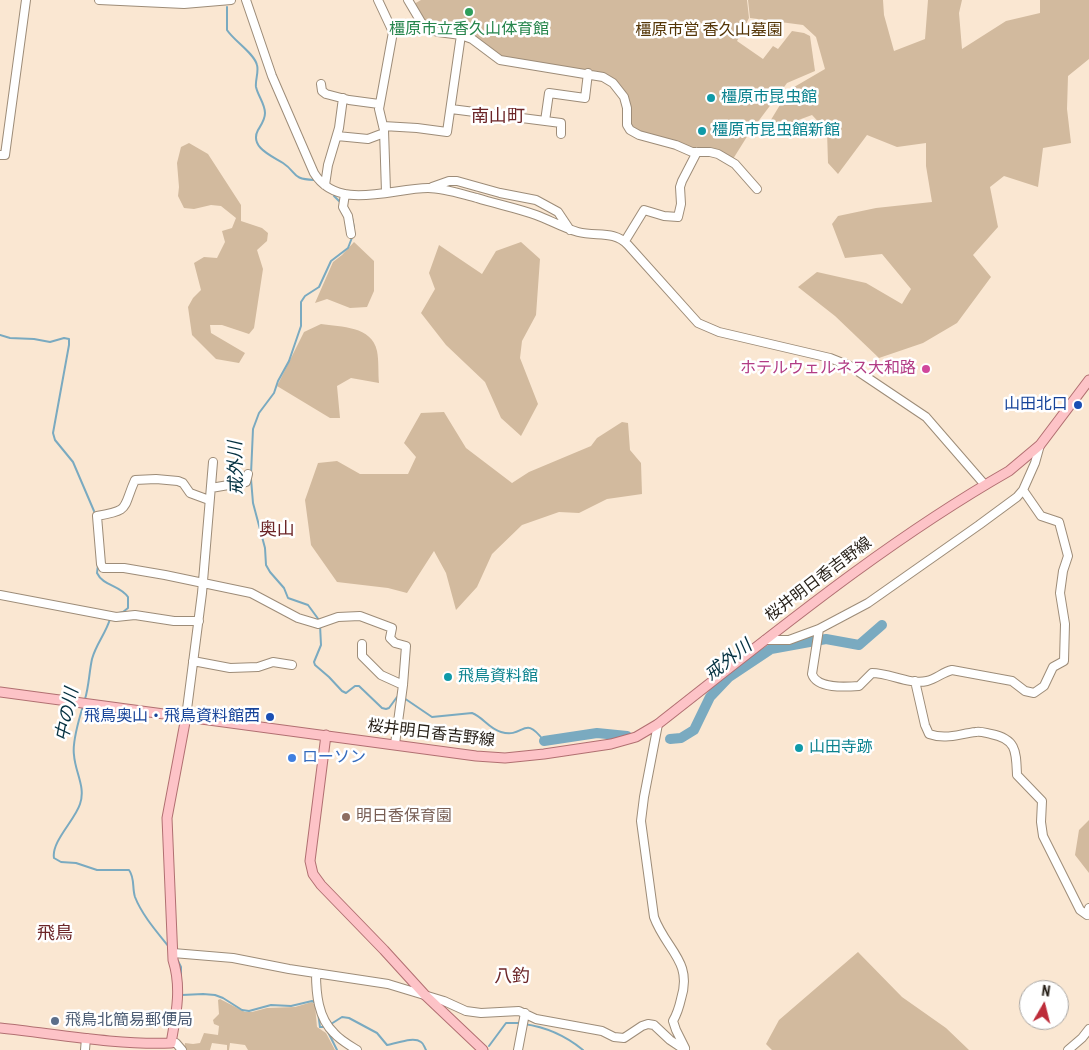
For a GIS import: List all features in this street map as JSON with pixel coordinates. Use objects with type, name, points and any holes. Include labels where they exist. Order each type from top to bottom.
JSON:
[{"type":"main road","name":"桜井明日香吉野線","points":[[0,692],[476,756],[505,758],[544,754],[611,744],[636,737],[658,724],[886,548],[1008,471],[1040,445],[1089,380]]},
{"type":"main road","points":[[0,1028],[86,1038],[171,1043],[178,998],[173,953],[167,818],[186,717]]},
{"type":"main road","points":[[326,735],[310,861],[313,874],[321,885],[425,995],[483,1050]]},
{"type":"street","points":[[0,155],[5,155],[26,0]]},
{"type":"street","points":[[99,0],[166,4],[231,0]]},
{"type":"street","points":[[246,0],[272,76],[314,173],[344,201],[351,234]]},
{"type":"street","points":[[378,0],[379,6],[391,27],[393,36],[379,104],[379,113],[384,129],[386,192]]},
{"type":"street","points":[[408,0],[421,22],[428,29],[461,35],[477,42],[496,58],[504,62],[588,73],[609,80],[622,92],[626,102],[627,126],[630,130],[639,135],[696,152],[714,153],[731,161],[757,189]]},
{"type":"street","points":[[337,136],[368,139],[384,129],[417,128],[447,132],[461,35]]},
{"type":"street","points":[[545,121],[549,93],[585,98],[588,73]]},
{"type":"street","points":[[321,84],[323,93],[349,100],[379,104]]},
{"type":"street","points":[[326,185],[328,165],[337,136],[343,98]]},
{"type":"street","points":[[451,109],[561,123],[561,134]]},
{"type":"street","points":[[625,241],[644,210],[664,216],[678,217],[681,204],[682,181],[696,152]]},
{"type":"street","points":[[344,201],[363,195],[431,188],[449,181],[457,181],[500,193],[536,200],[558,212],[570,230]]},
{"type":"street","points":[[431,188],[532,214],[570,230],[586,234],[606,234],[625,241],[698,323],[719,332],[830,358],[850,366],[926,417],[985,485]]},
{"type":"street","points":[[765,640],[789,640],[820,629],[868,602],[986,520],[1017,497],[1023,490],[1035,463],[1040,445]]},
{"type":"street","points":[[186,717],[199,621],[213,462]]},
{"type":"street","points":[[211,488],[246,482],[248,474]]},
{"type":"street","points":[[209,500],[190,493],[183,483],[178,481],[134,480],[124,508],[118,512],[97,516],[101,564],[103,568],[124,568],[251,593],[298,618],[320,624],[338,617],[360,616],[392,628],[390,638],[395,643],[406,646],[395,744]]},
{"type":"street","points":[[820,629],[812,674],[813,678],[818,682],[839,686],[859,686],[872,673],[915,681],[927,681],[952,670],[1012,681],[1025,691],[1034,693],[1044,686],[1053,667],[1064,661],[1065,624],[1060,593],[1063,571],[1068,556],[1059,522],[1041,516],[1023,490]]},
{"type":"street","points":[[0,595],[112,616],[135,615],[174,621],[199,621]]},
{"type":"street","points":[[362,644],[362,656],[402,692]]},
{"type":"street","points":[[194,661],[230,668],[258,666],[273,662],[292,664]]},
{"type":"street","points":[[915,681],[925,725],[929,734],[940,737],[977,731],[1004,736],[1012,745],[1016,758],[1017,775],[1042,801],[1041,822],[1043,836],[1080,910],[1086,914],[1089,908]]},
{"type":"street","points":[[658,724],[641,821],[654,917],[658,930],[682,966],[685,974],[680,1010],[673,1021],[685,1050]]},
{"type":"street","points":[[173,953],[233,958],[388,984],[425,995],[466,1011],[481,1013],[513,1010],[523,1020],[536,1019],[602,1031],[614,1037],[624,1038],[642,1026],[654,1025],[670,1040],[685,1050]]},
{"type":"street","points":[[316,973],[316,995],[322,1015],[332,1032],[356,1050]]},
{"type":"street","points":[[518,1050],[523,1020]]},
{"type":"street","points":[[1068,1050],[1089,1029]]},
{"type":"street","points":[[85,1050],[86,1038]]},
{"type":"street","points":[[171,1043],[176,1044],[182,1050]]},
{"type":"green space","name":"橿原市営 香久山墓園","points":[[421,0],[747,0],[749,18],[737,41],[763,59],[773,46],[778,49],[792,31],[804,33],[810,36],[815,71],[787,83],[748,135],[733,159],[713,148],[691,149],[642,133],[630,124],[629,102],[621,87],[588,71],[501,57],[471,35],[428,27],[414,4]]},
{"type":"green space","points":[[748,0],[883,0],[884,15],[894,51],[925,39],[928,0],[962,0],[959,13],[962,49],[1006,21],[1040,13],[1040,0],[1089,0],[1089,59],[1068,76],[1067,109],[1071,143],[1043,148],[1038,187],[1004,176],[990,187],[998,227],[973,255],[991,277],[957,323],[923,343],[879,358],[835,316],[798,287],[817,272],[866,283],[902,304],[911,289],[882,254],[845,258],[832,224],[838,216],[876,208],[932,202],[926,166],[926,143],[897,147],[867,135],[838,174],[828,163],[827,131],[812,115],[763,133],[789,90],[825,69],[816,37],[803,25],[750,18]]},
{"type":"green space","points":[[189,143],[208,154],[241,205],[241,221],[262,228],[268,233],[267,241],[257,250],[263,269],[254,328],[249,334],[222,325],[210,325],[211,333],[245,353],[239,363],[216,359],[192,335],[188,307],[201,290],[194,263],[204,257],[217,258],[225,242],[222,231],[232,228],[236,218],[221,206],[211,205],[194,209],[184,208],[178,196],[177,163],[181,147]]},
{"type":"green space","points":[[354,242],[374,261],[374,291],[367,307],[350,308],[327,299],[315,303],[333,262]]},
{"type":"green space","points":[[521,242],[540,259],[536,315],[522,341],[520,358],[538,404],[521,436],[501,418],[485,382],[446,345],[421,313],[435,289],[429,273],[439,245],[482,274],[496,251]]},
{"type":"green space","points":[[321,324],[346,327],[362,332],[374,343],[377,351],[379,383],[351,378],[337,386],[340,418],[330,418],[277,386],[304,332]]},
{"type":"green space","points":[[444,412],[466,448],[512,483],[529,472],[591,446],[597,438],[622,422],[628,423],[630,450],[641,463],[642,494],[607,499],[579,513],[559,512],[522,525],[492,554],[477,587],[456,610],[446,573],[434,551],[407,593],[388,588],[337,582],[311,545],[305,500],[318,463],[337,461],[360,474],[408,474],[416,457],[404,443],[421,413]]},
{"type":"green space","points":[[1089,820],[1089,873],[1075,855],[1079,830]]},
{"type":"green space","points":[[858,952],[902,997],[946,1028],[969,1050],[772,1050],[766,1044],[779,1020]]},
{"type":"green space","points":[[220,999],[245,1012],[267,1008],[295,1007],[312,1002],[315,1005],[317,1027],[326,1033],[335,1050],[248,1050],[245,1045],[230,1043],[229,1050],[227,1050],[227,1045],[212,1043],[210,1050],[184,1050],[185,1043],[200,1043],[204,1033],[218,1035],[219,1026],[214,1024],[213,1020],[219,1014],[218,1000]]},
{"type":"waterway","name":"戒外川","points":[[227,7],[227,30],[252,56],[257,65],[256,87],[265,113],[264,120],[256,136],[259,146],[283,163],[298,177],[314,180]]},
{"type":"waterway","name":"戒外川","points":[[334,196],[342,204]]},
{"type":"waterway","name":"戒外川","points":[[352,218],[354,228]]},
{"type":"waterway","name":"戒外川","points":[[251,474],[253,429],[259,413],[274,393],[289,361],[301,326],[301,302],[305,296],[319,287],[331,261],[348,248],[353,235]]},
{"type":"waterway","name":"中の川","points":[[0,335],[10,338],[50,342],[64,338],[69,339],[53,433],[55,440],[73,462],[94,511]]},
{"type":"waterway","name":"戒外川","points":[[251,479],[253,503],[265,548],[266,565],[284,588],[288,598],[308,605],[319,620]]},
{"type":"waterway","name":"中の川","points":[[98,565],[97,573],[103,581],[121,590],[128,597],[128,608],[123,612],[115,614]]},
{"type":"waterway","name":"中の川","points":[[85,699],[92,659],[110,619]]},
{"type":"waterway","name":"戒外川","points":[[320,625],[321,645],[314,662],[342,691],[346,693],[355,686],[359,686],[382,708],[386,709],[389,708],[397,697],[400,697]]},
{"type":"waterway","name":"戒外川","points":[[670,739],[681,738],[694,730],[710,697],[729,677],[771,649],[826,639],[859,645],[882,625]]},
{"type":"waterway","name":"戒外川","points":[[404,698],[432,717],[472,713],[501,732],[509,733],[527,728],[532,729],[544,741]]},
{"type":"waterway","name":"中の川","points":[[83,706],[74,744],[75,761],[82,798],[56,845],[54,858],[61,862],[76,863],[97,870],[129,870],[138,904],[169,947]]},
{"type":"waterway","name":"戒外川","points":[[544,741],[597,733],[627,736]]},
{"type":"waterway","name":"中の川","points":[[177,959],[181,967],[181,978]]},
{"type":"waterway","name":"中の川","points":[[182,993],[182,995],[215,995],[242,1010],[249,1011],[271,1005],[291,1006],[312,1001],[316,1003]]},
{"type":"waterway","name":"中の川","points":[[318,1012],[320,1027],[327,1027]]},
{"type":"waterway","name":"中の川","points":[[331,1024],[342,1017],[349,1018],[377,1033],[387,1045],[418,1040],[426,1050]]},
{"type":"waterway","name":"中の川","points":[[489,1046],[506,1023],[520,1023]]},
{"type":"waterway","name":"中の川","points":[[524,1024],[540,1027],[555,1033],[570,1040],[583,1050]]},
{"type":"waterway","points":[[328,1032],[337,1050]]},
{"type":"place","name":"橿原市立香久山体育館","points":[[469,12]]},
{"type":"place","name":"橿原市昆虫館","points":[[711,98]]},
{"type":"place","name":"橿原市昆虫館新館","points":[[702,131]]},
{"type":"place","name":"ホテルウェルネス大和路","points":[[926,369]]},
{"type":"place","name":"山田北口","points":[[1078,405]]},
{"type":"place","name":"飛鳥資料館","points":[[448,677]]},
{"type":"place","name":"飛鳥奥山・飛鳥資料館西","points":[[270,717]]},
{"type":"place","name":"山田寺跡","points":[[799,748]]},
{"type":"place","name":"ローソン","points":[[292,758]]},
{"type":"place","name":"明日香保育園","points":[[346,817]]},
{"type":"place","name":"飛鳥北簡易郵便局","points":[[55,1021]]},
{"type":"district","name":"南山町","points":[[498,117]]},
{"type":"district","name":"奥山","points":[[277,530]]},
{"type":"district","name":"飛鳥","points":[[55,934]]},
{"type":"district","name":"八釣","points":[[512,977]]}]
